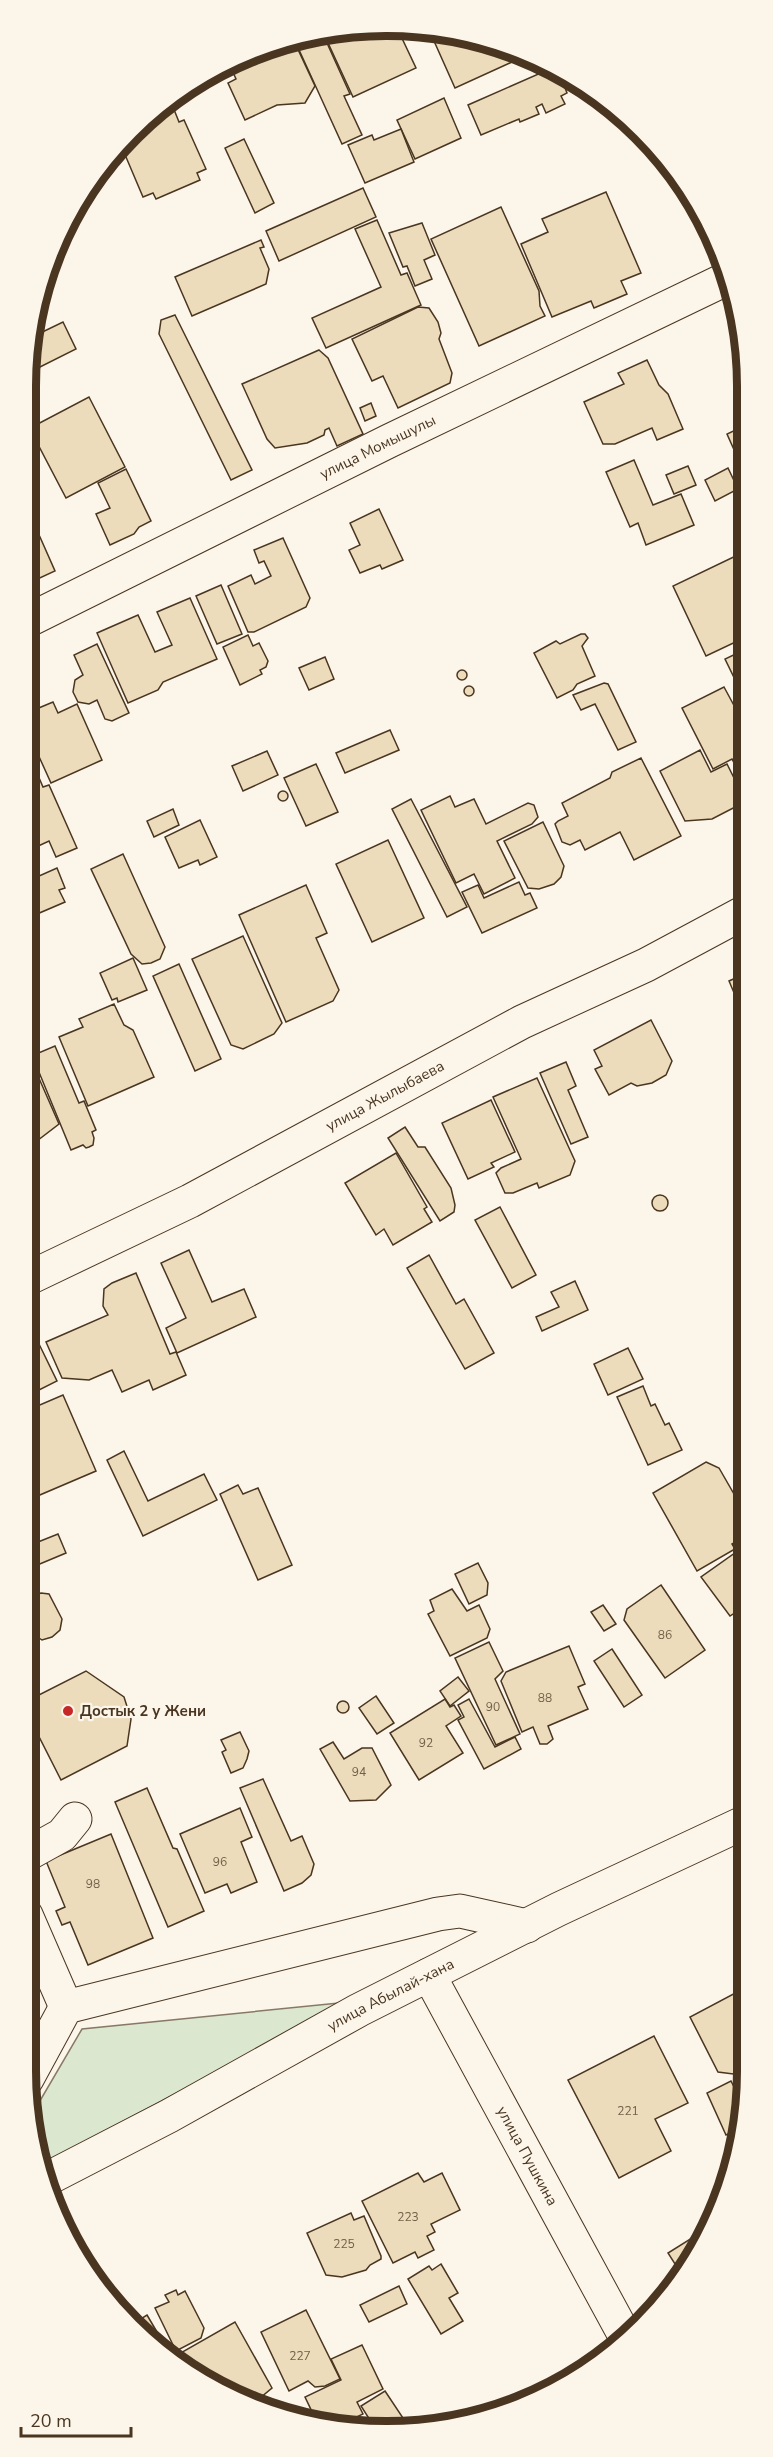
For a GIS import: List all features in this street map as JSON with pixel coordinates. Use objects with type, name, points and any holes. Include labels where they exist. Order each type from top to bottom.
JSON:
[{"type":"street","name":"улица Момышулы","points":[[36,617],[399,436],[720,282]]},
{"type":"street","name":"улица Жылыбаева","points":[[36,1275],[190,1201],[522,1022],[646,964],[737,917]]},
{"type":"street","points":[[36,1849],[62,1835],[75,1819]]},
{"type":"street","name":"улица Абылай-хана","points":[[53,2175],[169,2116],[359,2010],[527,1926],[737,1826]]},
{"type":"street","points":[[36,2062],[66,2007],[438,1914],[460,1911],[527,1926]]},
{"type":"street","points":[[36,1938],[66,2007]]},
{"type":"street","name":"улица Пушкина","points":[[429,1975],[622,2330]]},
{"type":"green space","points":[[349,2002],[48,2161],[38,2104],[82,2029]]},
{"type":"building","points":[[364,37],[401,37],[416,68],[353,97],[327,41]]},
{"type":"building","points":[[433,39],[477,48],[515,61],[455,88]]},
{"type":"building","points":[[326,42],[350,94],[344,96],[362,135],[342,144],[298,48]]},
{"type":"building","points":[[297,48],[315,86],[305,103],[277,105],[245,120],[228,83],[236,79],[233,71]]},
{"type":"building","points":[[542,72],[563,84],[567,93],[561,96],[565,104],[546,113],[542,104],[536,107],[539,114],[520,122],[519,119],[481,135],[468,105]]},
{"type":"building","points":[[444,98],[461,138],[415,159],[397,120]]},
{"type":"building","points":[[173,108],[179,122],[184,120],[206,169],[197,173],[200,180],[156,199],[153,193],[143,197],[124,154]]},
{"type":"building","points":[[401,129],[414,162],[365,183],[348,145],[372,135],[374,140]]},
{"type":"building","points":[[244,139],[274,203],[255,213],[225,148]]},
{"type":"building","points":[[363,188],[376,217],[279,261],[266,231]]},
{"type":"building","points":[[606,192],[641,273],[621,281],[627,294],[594,308],[591,301],[552,317],[521,244],[548,232],[542,219]]},
{"type":"building","points":[[501,207],[539,291],[540,306],[545,316],[479,346],[431,239]]},
{"type":"building","points":[[377,220],[401,275],[407,273],[421,305],[326,348],[312,318],[381,287],[355,229]]},
{"type":"building","points":[[422,223],[435,255],[424,260],[432,279],[415,286],[407,266],[403,267],[389,233]]},
{"type":"building","points":[[261,240],[264,247],[260,248],[269,269],[266,284],[192,316],[175,277]]},
{"type":"building","points":[[418,307],[429,308],[438,322],[441,333],[439,339],[452,373],[450,383],[398,408],[383,376],[372,381],[352,339]]},
{"type":"building","points":[[175,315],[252,470],[231,480],[159,334],[161,320]]},
{"type":"building","points":[[63,322],[76,349],[37,369],[40,333]]},
{"type":"building","points":[[319,350],[328,358],[363,434],[337,446],[329,428],[325,430],[324,435],[307,443],[275,448],[267,439],[242,384]]},
{"type":"building","points":[[647,360],[659,385],[668,394],[683,429],[657,440],[652,428],[615,444],[603,444],[584,402],[624,384],[618,373]]},
{"type":"building","points":[[89,397],[125,467],[66,498],[36,441],[36,425]]},
{"type":"building","points":[[371,403],[376,416],[365,421],[360,408]]},
{"type":"building","points":[[737,429],[737,456],[727,434]]},
{"type":"building","points":[[634,460],[653,505],[681,494],[694,525],[646,545],[638,523],[630,527],[606,472]]},
{"type":"building","points":[[688,466],[696,485],[674,494],[666,475]]},
{"type":"building","points":[[728,468],[737,490],[715,501],[705,480]]},
{"type":"building","points":[[126,469],[151,521],[139,527],[134,534],[110,545],[96,514],[110,508],[98,483]]},
{"type":"building","points":[[379,509],[403,560],[382,569],[380,565],[360,573],[349,550],[360,545],[350,523]]},
{"type":"building","points":[[36,528],[55,571],[36,580]]},
{"type":"building","points":[[283,538],[310,598],[306,607],[254,632],[248,632],[228,586],[251,575],[255,584],[271,576],[264,561],[259,563],[254,550]]},
{"type":"building","points":[[737,555],[737,641],[706,656],[673,586]]},
{"type":"building","points":[[221,585],[242,634],[217,644],[196,596]]},
{"type":"building","points":[[190,598],[217,659],[163,682],[158,690],[128,703],[97,633],[138,615],[155,652],[172,645],[157,612]]},
{"type":"building","points":[[585,634],[588,638],[582,646],[595,676],[577,684],[573,690],[557,698],[534,653],[556,641],[560,644]]},
{"type":"building","points":[[248,635],[253,646],[259,643],[268,661],[266,667],[260,670],[262,674],[240,685],[223,647]]},
{"type":"building","points":[[97,644],[129,713],[112,721],[105,719],[97,700],[89,704],[78,702],[73,692],[75,680],[83,675],[74,655]]},
{"type":"building","points":[[737,653],[737,684],[725,659]]},
{"type":"building","points":[[325,657],[334,679],[309,690],[299,668]]},
{"type":"building","points":[[462,670],[467,675],[462,680],[457,675]]},
{"type":"building","points":[[604,683],[608,684],[636,742],[618,750],[595,704],[581,710],[573,695]]},
{"type":"building","points":[[469,686],[473,687],[473,695],[469,696],[465,695],[464,691],[465,687]]},
{"type":"building","points":[[724,687],[737,711],[737,769],[732,759],[713,769],[682,708]]},
{"type":"building","points":[[53,702],[58,713],[77,704],[102,760],[51,783],[36,750],[36,721],[39,720],[36,709]]},
{"type":"building","points":[[390,730],[399,750],[345,773],[336,753]]},
{"type":"building","points":[[700,750],[711,772],[727,764],[737,784],[737,806],[712,819],[685,821],[660,771]]},
{"type":"building","points":[[267,751],[278,775],[243,791],[232,766]]},
{"type":"building","points":[[641,758],[681,836],[634,860],[620,832],[585,850],[580,840],[570,845],[562,842],[555,824],[568,816],[562,803],[610,778],[612,772]]},
{"type":"building","points":[[316,764],[338,812],[306,826],[284,778]]},
{"type":"building","points":[[36,771],[43,787],[49,785],[77,848],[56,857],[49,841],[36,847]]},
{"type":"building","points":[[283,791],[287,792],[287,800],[283,801],[279,800],[278,796],[279,792]]},
{"type":"building","points":[[450,796],[455,807],[474,799],[486,824],[528,803],[534,805],[538,817],[532,824],[497,841],[515,878],[484,894],[474,874],[456,883],[421,810]]},
{"type":"building","points":[[411,799],[467,907],[447,917],[392,809]]},
{"type":"building","points":[[173,809],[179,825],[154,837],[147,821]]},
{"type":"building","points":[[200,820],[217,857],[200,865],[198,860],[179,868],[165,837]]},
{"type":"building","points":[[543,822],[564,866],[561,877],[554,884],[539,889],[528,888],[504,841]]},
{"type":"building","points":[[388,840],[424,918],[372,942],[336,864]]},
{"type":"building","points":[[123,854],[165,947],[160,959],[151,963],[142,964],[131,954],[91,869]]},
{"type":"building","points":[[57,868],[65,888],[59,890],[65,902],[36,914],[36,877]]},
{"type":"building","points":[[519,882],[525,895],[530,893],[537,908],[482,933],[462,892],[478,885],[484,898]]},
{"type":"building","points":[[306,885],[327,933],[316,938],[339,990],[333,1001],[286,1022],[239,915]]},
{"type":"building","points":[[243,936],[282,1023],[274,1034],[243,1049],[231,1045],[192,959]]},
{"type":"building","points":[[133,958],[147,990],[118,1002],[117,998],[112,1000],[100,973]]},
{"type":"building","points":[[179,964],[221,1059],[195,1071],[153,976]]},
{"type":"building","points":[[737,977],[737,1000],[729,981]]},
{"type":"building","points":[[114,1004],[124,1025],[133,1030],[154,1077],[88,1106],[59,1037],[83,1027],[79,1019]]},
{"type":"building","points":[[651,1020],[672,1061],[666,1075],[652,1083],[637,1086],[631,1083],[609,1095],[595,1069],[602,1066],[594,1050]]},
{"type":"building","points":[[55,1046],[79,1103],[84,1101],[96,1130],[92,1132],[93,1145],[86,1148],[83,1145],[71,1150],[36,1065],[36,1054]]},
{"type":"building","points":[[566,1062],[576,1086],[568,1090],[588,1137],[571,1144],[540,1073]]},
{"type":"building","points":[[36,1071],[59,1124],[36,1142]]},
{"type":"building","points":[[537,1078],[575,1161],[570,1175],[539,1188],[537,1183],[513,1193],[505,1193],[496,1173],[501,1168],[521,1159],[493,1097]]},
{"type":"building","points":[[491,1100],[515,1152],[491,1163],[494,1167],[468,1179],[442,1123]]},
{"type":"building","points":[[405,1127],[418,1147],[425,1147],[451,1188],[455,1205],[454,1212],[440,1221],[388,1138]]},
{"type":"building","points":[[396,1153],[427,1207],[424,1209],[432,1222],[393,1245],[384,1229],[376,1235],[345,1183]]},
{"type":"building","points":[[657,1195],[663,1195],[668,1203],[666,1209],[657,1211],[652,1206],[652,1200]]},
{"type":"building","points":[[500,1207],[536,1275],[512,1288],[475,1220]]},
{"type":"building","points":[[189,1250],[212,1302],[244,1289],[256,1317],[177,1353],[166,1328],[186,1318],[161,1263]]},
{"type":"building","points":[[429,1255],[456,1304],[464,1299],[494,1353],[465,1369],[407,1268]]},
{"type":"building","points":[[136,1273],[170,1354],[176,1352],[186,1375],[153,1390],[149,1380],[122,1392],[112,1370],[89,1380],[62,1378],[46,1342],[108,1315],[103,1306],[104,1289]]},
{"type":"building","points":[[575,1281],[588,1310],[542,1331],[536,1317],[559,1307],[551,1292]]},
{"type":"building","points":[[39,1344],[57,1381],[36,1392],[36,1345]]},
{"type":"building","points":[[628,1348],[643,1379],[608,1395],[594,1364]]},
{"type":"building","points":[[643,1386],[651,1406],[655,1404],[665,1425],[669,1423],[682,1450],[648,1465],[617,1397]]},
{"type":"building","points":[[63,1395],[96,1471],[36,1497],[36,1407]]},
{"type":"building","points":[[124,1451],[148,1501],[204,1474],[217,1500],[143,1536],[107,1460]]},
{"type":"building","points":[[706,1462],[719,1468],[737,1499],[737,1541],[732,1544],[735,1549],[697,1571],[653,1493]]},
{"type":"building","points":[[238,1485],[243,1494],[258,1488],[292,1565],[258,1580],[220,1494]]},
{"type":"building","points":[[58,1534],[66,1553],[36,1566],[36,1543]]},
{"type":"building","points":[[737,1552],[737,1611],[730,1616],[701,1577]]},
{"type":"building","points":[[478,1563],[488,1583],[487,1595],[469,1604],[455,1574]]},
{"type":"building","points":[[661,1585],[705,1650],[665,1678],[624,1620],[627,1609]]},
{"type":"building","points":[[452,1589],[467,1611],[479,1605],[490,1629],[487,1638],[450,1656],[428,1614],[434,1611],[430,1600]]},
{"type":"building","points":[[49,1594],[62,1619],[60,1630],[52,1637],[42,1640],[36,1636],[36,1595]]},
{"type":"building","points":[[603,1605],[616,1624],[604,1631],[591,1612]]},
{"type":"building","points":[[489,1642],[503,1671],[495,1679],[520,1734],[496,1745],[455,1658]]},
{"type":"building","points":[[569,1646],[585,1684],[578,1687],[588,1709],[548,1726],[553,1739],[547,1744],[540,1744],[533,1727],[522,1732],[501,1681],[506,1672]]},
{"type":"building","points":[[612,1649],[642,1695],[624,1707],[594,1661]]},
{"type":"building","points":[[86,1671],[124,1697],[131,1719],[127,1746],[61,1780],[36,1731],[36,1696]]},
{"type":"building","points":[[458,1677],[469,1691],[450,1706],[440,1691]]},
{"type":"building","points":[[376,1696],[394,1723],[377,1734],[359,1708]]},
{"type":"building","points":[[445,1699],[450,1707],[454,1705],[461,1716],[446,1726],[463,1753],[419,1780],[390,1733]]},
{"type":"building","points":[[469,1699],[495,1747],[515,1737],[521,1749],[484,1769],[458,1720],[464,1717],[458,1705]]},
{"type":"building","points":[[343,1701],[349,1707],[343,1713],[337,1707]]},
{"type":"building","points":[[240,1732],[249,1751],[243,1768],[231,1773],[222,1752],[226,1750],[221,1740]]},
{"type":"building","points":[[333,1742],[344,1759],[362,1748],[372,1748],[391,1785],[376,1800],[350,1801],[320,1749]]},
{"type":"building","points":[[263,1779],[291,1841],[302,1836],[314,1864],[311,1875],[302,1883],[284,1891],[240,1788]]},
{"type":"building","points":[[147,1788],[204,1911],[168,1927],[115,1802]]},
{"type":"building","points":[[240,1808],[252,1837],[241,1842],[257,1882],[231,1893],[227,1884],[205,1893],[180,1834]]},
{"type":"building","points":[[111,1834],[153,1938],[88,1965],[70,1922],[62,1925],[56,1911],[65,1907],[46,1861]]},
{"type":"building","points":[[737,1992],[737,2074],[718,2072],[690,2017]]},
{"type":"building","points":[[654,2036],[688,2103],[655,2119],[671,2151],[619,2178],[568,2080]]},
{"type":"building","points":[[731,2081],[736,2091],[731,2133],[726,2135],[707,2093]]},
{"type":"building","points":[[418,2173],[424,2182],[442,2173],[460,2210],[431,2224],[435,2232],[427,2236],[434,2250],[418,2258],[415,2252],[393,2263],[362,2201]]},
{"type":"building","points":[[351,2213],[354,2220],[364,2216],[381,2259],[366,2270],[342,2277],[326,2275],[307,2233]]},
{"type":"building","points":[[696,2236],[677,2267],[668,2253]]},
{"type":"building","points":[[441,2264],[458,2293],[449,2298],[463,2321],[441,2334],[408,2279],[429,2266],[432,2270]]},
{"type":"building","points":[[399,2286],[407,2304],[369,2322],[360,2305]]},
{"type":"building","points":[[176,2290],[178,2295],[185,2291],[204,2328],[201,2338],[176,2351],[155,2308],[169,2302],[165,2295]]},
{"type":"building","points":[[306,2310],[340,2379],[325,2386],[315,2387],[308,2381],[289,2391],[261,2332]]},
{"type":"building","points":[[147,2315],[161,2339],[155,2334],[140,2319]]},
{"type":"building","points":[[235,2322],[272,2388],[261,2397],[252,2394],[211,2374],[180,2354]]},
{"type":"building","points":[[362,2345],[383,2389],[357,2402],[363,2414],[353,2419],[313,2413],[305,2397],[341,2380],[331,2359]]},
{"type":"building","points":[[385,2391],[404,2420],[370,2420],[361,2406]]},
{"type":"place","name":"Достык 2 у Жени","points":[[68,1711]]}]
